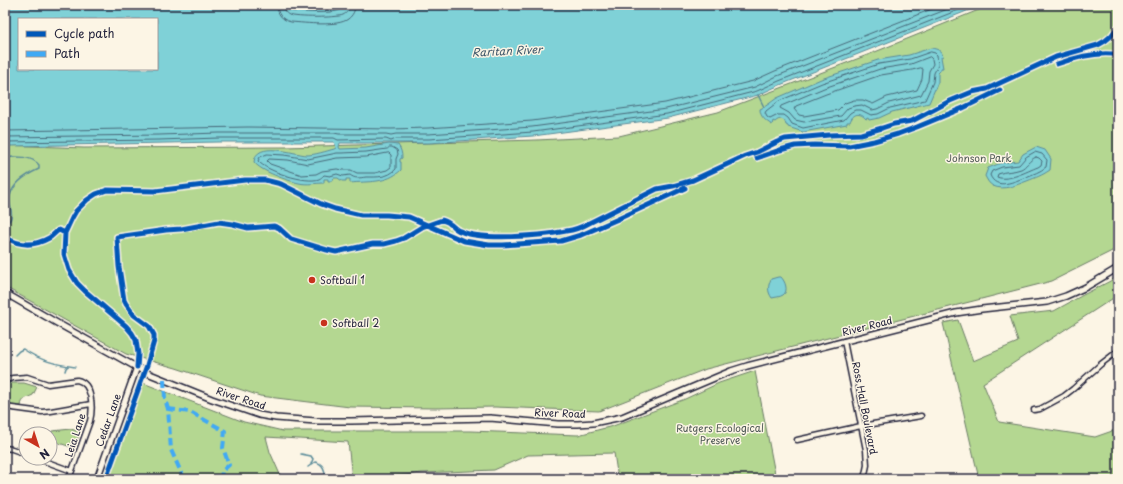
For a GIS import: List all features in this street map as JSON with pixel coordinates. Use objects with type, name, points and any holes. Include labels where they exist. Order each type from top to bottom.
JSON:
[{"type":"street","name":"River Road","points":[[5,293],[145,372],[212,399],[259,415],[276,418],[310,420],[351,421],[490,418],[578,424],[593,423],[622,417],[731,371],[747,366],[956,313],[1047,302],[1066,296],[1086,287],[1118,268]]},
{"type":"street","name":"Ross Hall Boulevard","points":[[844,341],[866,450],[866,478]]},
{"type":"street","points":[[1034,410],[1040,409],[1064,396],[1118,351]]},
{"type":"street","name":"Cedar Lane","points":[[97,479],[137,367]]},
{"type":"street","name":"Leia Lane","points":[[5,380],[27,377],[48,384],[77,380],[82,381],[88,388],[92,414],[69,479]]},
{"type":"street","points":[[5,407],[42,412],[91,404]]},
{"type":"street","points":[[797,440],[861,426],[921,416]]},
{"type":"street","points":[[5,448],[18,451]]},
{"type":"street","points":[[58,466],[72,471]]},
{"type":"green space","name":"Johnson Park","points":[[991,5],[1118,5],[1118,248],[1052,281],[706,369],[599,411],[495,407],[350,407],[260,396],[176,368],[126,354],[5,287],[5,145],[84,148],[285,147],[537,140],[619,136],[718,112],[870,54]]},
{"type":"green space","points":[[1118,277],[1118,295],[983,383],[999,422],[1095,437],[1118,429],[1118,479],[979,479],[943,323],[958,320],[973,361],[1018,342],[1010,316],[1054,311]]},
{"type":"green space","name":"Rutgers Ecological Preserve","points":[[755,371],[776,479],[618,479],[614,453],[528,455],[494,470],[422,473],[368,479],[352,479],[348,442],[266,437],[270,452],[282,479],[108,479],[143,383],[244,422],[283,431],[470,431],[578,435],[613,426],[685,399],[719,383]]},
{"type":"green space","points":[[9,383],[24,383],[37,387],[33,395],[24,400],[21,406],[8,405],[9,399],[5,398],[5,385]]},
{"type":"green space","points":[[71,429],[80,432],[74,448],[58,443],[58,430]]},
{"type":"water","name":"Raritan River","points":[[5,5],[263,5],[324,8],[348,5],[982,5],[758,95],[668,118],[533,136],[429,143],[340,143],[340,149],[366,148],[389,144],[398,145],[402,154],[402,158],[400,159],[401,170],[390,178],[377,181],[350,183],[350,179],[342,181],[338,178],[334,178],[332,181],[324,179],[324,183],[302,184],[275,175],[262,169],[254,162],[256,155],[261,151],[276,150],[310,155],[336,148],[334,142],[219,142],[5,145]]},
{"type":"water","points":[[931,48],[941,52],[943,56],[941,57],[943,68],[941,68],[938,73],[938,82],[929,103],[892,112],[879,118],[869,120],[868,118],[866,119],[857,114],[851,119],[850,122],[847,122],[847,124],[803,132],[788,127],[782,119],[775,122],[773,121],[772,125],[762,117],[760,109],[777,98],[821,79],[878,60],[909,55]]},
{"type":"water","points":[[1036,147],[1045,150],[1051,159],[1050,170],[1044,174],[1010,187],[1001,188],[988,182],[985,176],[988,168],[1001,163],[1018,161],[1023,154]]},
{"type":"water","points":[[781,277],[784,281],[786,291],[782,296],[772,298],[768,288],[769,284],[771,279]]},
{"type":"waterway","points":[[758,95],[764,107]]},
{"type":"waterway","points":[[5,155],[8,145]]},
{"type":"waterway","points":[[5,158],[28,158],[39,165],[39,169],[30,174],[14,187],[9,200],[12,215],[9,222],[5,225]]},
{"type":"waterway","points":[[15,355],[23,349],[48,361],[75,367]]},
{"type":"waterway","points":[[65,371],[68,366]]},
{"type":"waterway","points":[[301,454],[311,456],[313,459],[311,464]]},
{"type":"waterway","points":[[308,467],[315,462],[320,464],[324,470],[325,479]]},
{"type":"marked path","points":[[164,379],[171,450],[184,479]]},
{"type":"marked path","points":[[168,409],[190,412],[225,431],[223,448],[229,465],[222,471],[221,479]]},
{"type":"cycle path","points":[[106,479],[147,365],[154,341],[154,335],[149,326],[134,315],[124,300],[119,267],[117,237],[181,229],[219,222],[248,228],[274,226],[279,228],[291,239],[336,252],[396,241],[422,227],[442,220],[456,229],[482,236],[512,237],[569,231],[584,226],[657,189],[693,180],[785,139],[861,134],[894,124],[912,121],[950,101],[972,92],[987,89],[1056,57],[1098,45],[1111,36],[1118,27]]},
{"type":"cycle path","points":[[1057,64],[1079,57],[1103,54],[1118,55]]},
{"type":"cycle path","points":[[757,158],[795,146],[849,146],[874,141],[917,127],[963,108],[1000,90]]},
{"type":"cycle path","points":[[137,367],[138,354],[136,340],[132,333],[77,283],[69,270],[64,254],[65,233],[76,211],[87,200],[96,194],[107,190],[155,191],[245,180],[265,180],[281,184],[321,204],[335,209],[361,215],[409,217],[464,241],[489,245],[503,245],[561,241],[581,235],[685,188]]},
{"type":"cycle path","points":[[5,237],[21,244],[32,244],[49,238],[59,230],[65,233]]},
{"type":"place","name":"Softball 1","points":[[312,280]]},
{"type":"place","name":"Softball 2","points":[[324,323]]}]
